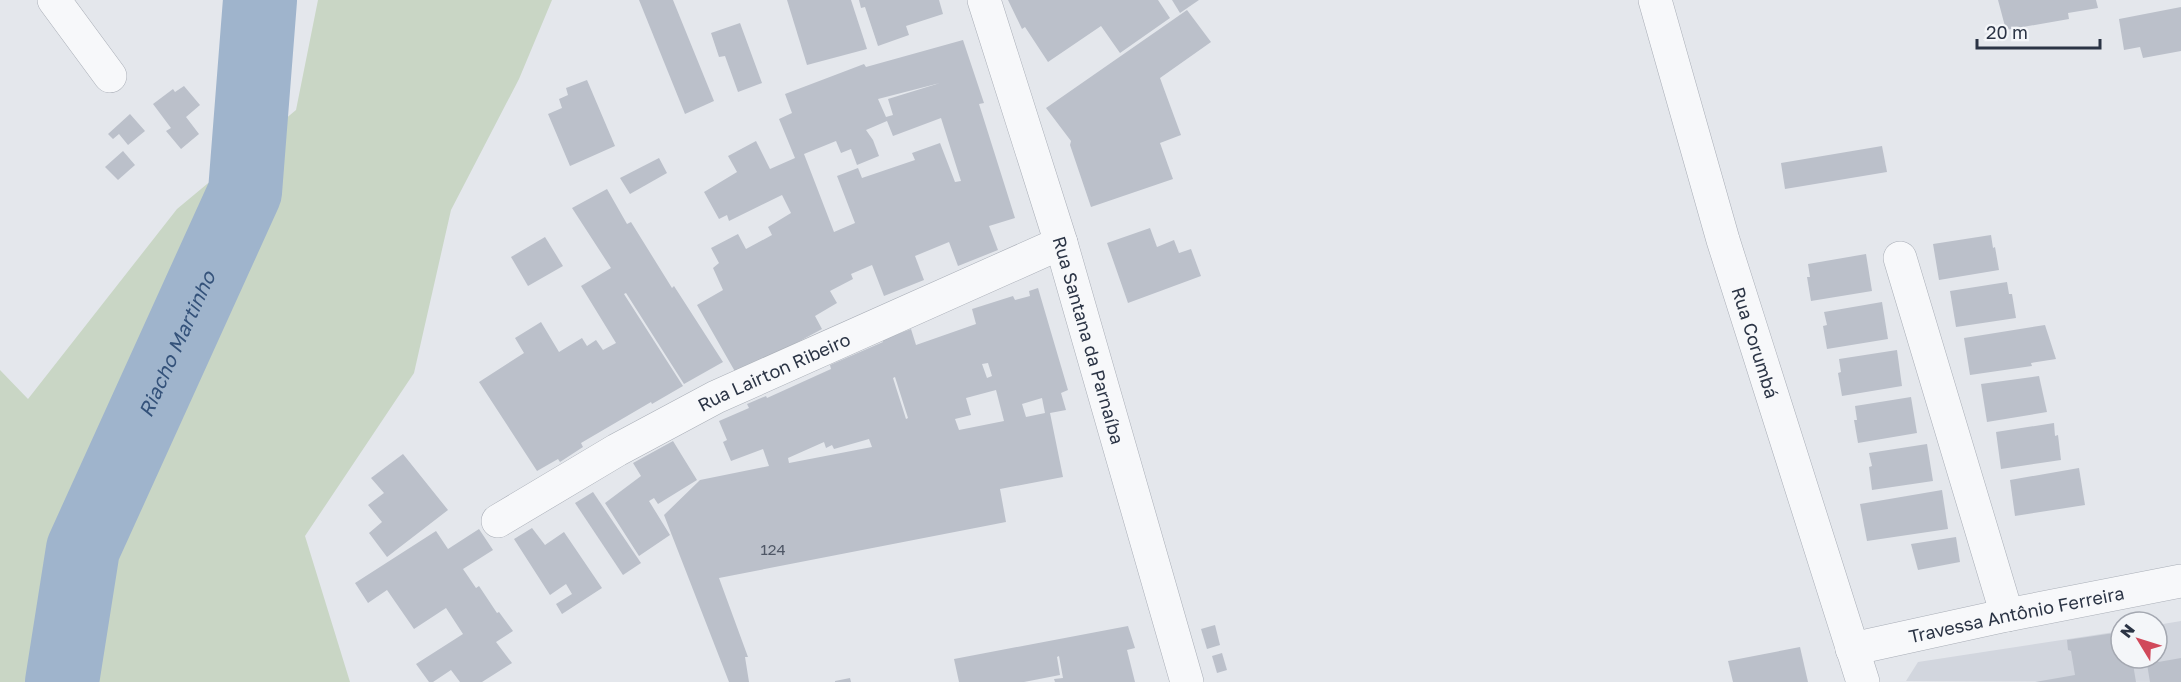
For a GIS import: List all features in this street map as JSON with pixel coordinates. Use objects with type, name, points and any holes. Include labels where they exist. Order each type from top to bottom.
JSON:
[{"type":"street","points":[[54,0],[110,76]]},
{"type":"street","name":"Rua Santana da Parnaíba","points":[[984,0],[1061,243],[1187,682]]},
{"type":"street","name":"Rua Corumbá","points":[[1655,0],[1723,240],[1863,682]]},
{"type":"street","name":"Rua Lairton Ribeiro","points":[[498,521],[617,450],[716,397],[1061,243]]},
{"type":"street","points":[[1900,258],[2007,615]]},
{"type":"street","name":"Travessa Antônio Ferreira","points":[[1852,649],[2007,615],[2181,581]]},
{"type":"shaded area","points":[[2181,621],[2181,682],[1906,681],[1918,662],[2109,633],[2109,670],[2169,670],[2169,623]]},
{"type":"green space","points":[[318,0],[552,0],[519,79],[451,210],[414,373],[305,536],[350,682],[0,682],[0,370],[28,399],[177,209],[296,110]]},
{"type":"building","points":[[639,0],[673,0],[714,101],[685,114]]},
{"type":"building","points":[[787,0],[851,0],[867,49],[807,65]]},
{"type":"building","points":[[859,0],[939,0],[943,14],[906,26],[909,35],[878,46],[865,7],[861,8]]},
{"type":"building","points":[[1008,0],[1158,0],[1170,18],[1120,53],[1101,26],[1048,62],[1025,27],[1022,29]]},
{"type":"building","points":[[1172,0],[1199,0],[1180,13]]},
{"type":"building","points":[[1998,0],[2096,0],[2098,8],[2068,13],[2069,19],[2006,30]]},
{"type":"building","points":[[2181,7],[2181,51],[2143,58],[2140,47],[2124,50],[2119,19]]},
{"type":"building","points":[[1187,10],[1211,42],[1160,78],[1181,135],[1160,143],[1173,179],[1091,207],[1070,145],[1071,141],[1046,108]]},
{"type":"building","points":[[740,23],[762,83],[738,92],[725,56],[719,57],[711,33]]},
{"type":"building","points":[[963,40],[984,103],[979,104],[1015,218],[989,226],[998,250],[958,266],[949,242],[915,256],[924,280],[884,296],[872,265],[851,274],[853,279],[830,291],[837,303],[815,316],[822,329],[737,375],[697,305],[723,290],[713,268],[719,263],[711,248],[738,234],[746,249],[772,235],[768,227],[791,213],[782,195],[729,221],[727,215],[719,219],[704,192],[737,172],[728,156],[756,141],[770,169],[795,158],[779,119],[792,113],[785,94],[864,64],[866,67]],"holes":[[[940,83],[888,99],[893,115],[886,117],[878,99]],[[941,118],[961,181],[955,182],[940,143],[912,153],[915,160],[862,178],[858,168],[837,176],[855,223],[834,232],[804,154],[836,141],[841,153],[851,149],[857,165],[879,156],[866,130],[887,121],[893,136]]]},
{"type":"building","points":[[587,80],[615,146],[570,166],[548,114],[562,108],[559,99],[568,95],[566,88]]},
{"type":"building","points":[[184,86],[200,105],[186,117],[199,134],[181,149],[166,131],[171,128],[153,104],[173,89],[175,92]]},
{"type":"building","points":[[130,114],[145,131],[128,145],[119,134],[113,139],[108,134]]},
{"type":"building","points":[[1882,146],[1887,172],[1785,189],[1781,163]]},
{"type":"building","points":[[123,151],[135,165],[118,180],[105,167]]},
{"type":"building","points":[[659,158],[667,173],[630,194],[620,178]]},
{"type":"building","points":[[607,189],[627,224],[631,222],[672,288],[674,286],[723,362],[684,384],[626,293],[624,294],[683,386],[581,443],[583,447],[560,462],[558,459],[537,471],[479,382],[524,353],[515,338],[541,322],[559,352],[582,338],[587,346],[596,340],[603,350],[616,343],[581,286],[611,268],[572,208]]},
{"type":"building","points":[[1150,228],[1157,247],[1174,240],[1179,253],[1191,249],[1201,276],[1128,303],[1107,243]]},
{"type":"building","points":[[1991,235],[1999,270],[1939,280],[1933,244]]},
{"type":"building","points":[[545,237],[563,266],[528,286],[511,257]]},
{"type":"building","points":[[1866,254],[1872,291],[1811,301],[1807,277],[1810,277],[1808,264]]},
{"type":"building","points":[[2007,282],[2009,294],[2012,294],[2016,318],[1956,327],[1950,291]]},
{"type":"building","points":[[1038,288],[1068,390],[1061,393],[1066,410],[1050,413],[1063,477],[1000,489],[1006,522],[719,578],[748,657],[745,657],[749,682],[729,682],[664,515],[700,480],[769,466],[763,449],[731,461],[723,442],[727,440],[719,421],[749,408],[747,404],[766,396],[767,398],[831,369],[830,365],[883,342],[882,340],[911,329],[916,345],[976,324],[972,309],[1013,296],[1015,300],[1030,296],[1029,291]],"holes":[[[988,363],[992,376],[987,378],[982,364]],[[895,377],[908,418],[906,419],[893,378]],[[996,390],[1004,421],[959,430],[955,419],[971,415],[966,398]],[[1042,398],[1045,413],[1026,417],[1022,404]],[[869,439],[872,447],[789,463],[788,458],[824,442],[826,448],[832,445],[834,449]]]},
{"type":"building","points":[[1882,302],[1888,339],[1827,349],[1823,326],[1827,325],[1824,312]]},
{"type":"building","points":[[2045,325],[2056,359],[2031,363],[2032,366],[1970,375],[1964,338]]},
{"type":"building","points":[[1897,350],[1902,386],[1842,396],[1838,373],[1841,372],[1839,359]]},
{"type":"building","points":[[2039,376],[2047,412],[1987,422],[1981,384]]},
{"type":"building","points":[[1911,397],[1917,433],[1858,443],[1854,420],[1857,420],[1855,406]]},
{"type":"building","points":[[2054,423],[2061,460],[2001,469],[1996,432]]},
{"type":"building","points":[[673,441],[697,480],[658,504],[654,498],[649,501],[670,535],[639,556],[605,503],[641,476],[633,463]]},
{"type":"building","points":[[1927,444],[1933,481],[1872,490],[1869,467],[1872,466],[1869,453]]},
{"type":"building","points":[[403,454],[448,510],[387,557],[369,533],[382,522],[368,505],[384,493],[371,478]]},
{"type":"building","points":[[2079,468],[2085,505],[2015,516],[2010,480]]},
{"type":"building","points":[[1942,490],[1948,529],[1867,541],[1860,504]]},
{"type":"building","points":[[593,492],[641,563],[623,575],[575,503]]},
{"type":"building","points":[[532,528],[545,545],[564,532],[602,588],[562,614],[556,604],[572,594],[566,584],[550,595],[514,539]]},
{"type":"building","points":[[479,529],[493,550],[463,569],[476,588],[479,586],[497,613],[499,612],[513,631],[496,642],[512,663],[482,682],[460,682],[451,670],[433,682],[429,682],[416,664],[463,634],[446,608],[414,629],[387,590],[368,603],[355,583],[436,531],[448,549]]},
{"type":"building","points":[[1956,537],[1960,562],[1918,570],[1911,544]]},
{"type":"building","points":[[1215,625],[1220,645],[1207,649],[1201,629]]},
{"type":"building","points":[[1128,626],[1135,648],[1127,650],[1135,682],[1055,682],[1054,679],[1063,678],[1059,656],[1057,657],[1060,675],[1024,682],[959,682],[954,659]]},
{"type":"building","points":[[2109,634],[2109,670],[2134,670],[2136,682],[2035,682],[2075,675],[2067,640]]},
{"type":"building","points":[[1800,647],[1808,682],[1733,682],[1728,661]]},
{"type":"building","points":[[1222,653],[1227,670],[1217,673],[1212,656]]},
{"type":"building","points":[[2181,658],[2181,682],[2150,682],[2148,670],[2169,670],[2169,660]]},
{"type":"building","points":[[850,678],[851,682],[835,682],[835,681]]},
{"type":"waterway","name":"Riacho Martinho","points":[[62,682],[83,549],[245,192],[260,0]]}]
